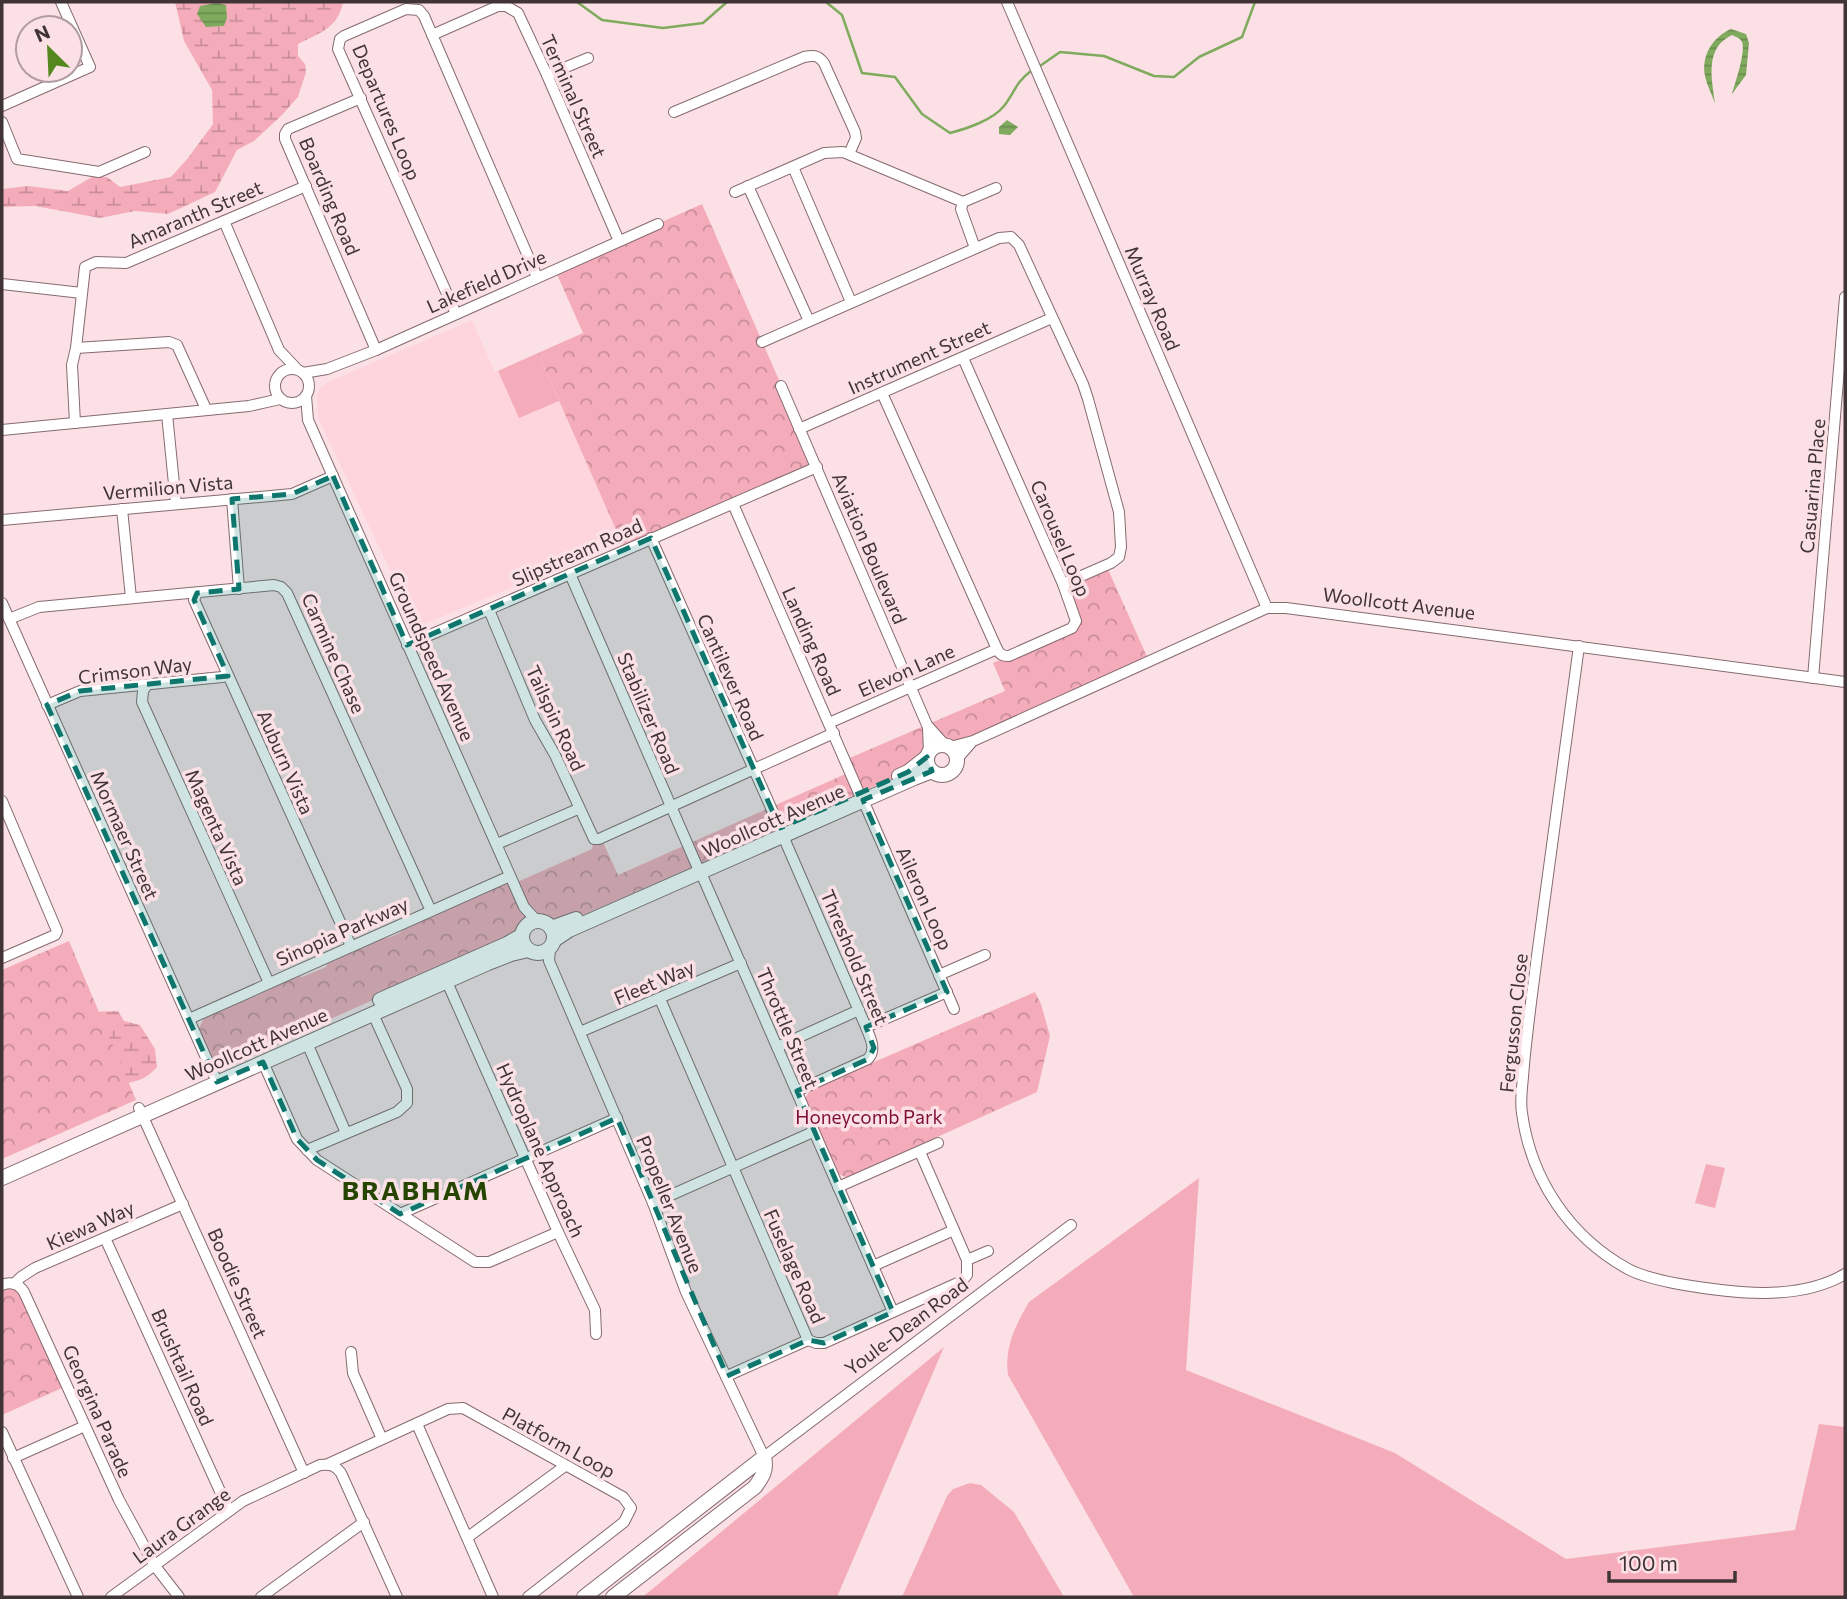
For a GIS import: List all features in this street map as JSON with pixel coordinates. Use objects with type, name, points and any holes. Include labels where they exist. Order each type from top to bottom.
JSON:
[{"type":"main road","name":"Woollcott Avenue","points":[[215,1078],[263,1062],[511,954],[545,947],[566,923],[699,869],[861,797],[932,771],[941,775],[950,772],[956,765],[951,750],[937,745],[908,772],[861,797]]},
{"type":"main road","points":[[928,754],[928,765],[932,771]]},
{"type":"main road","points":[[547,924],[545,947],[524,946],[528,928],[547,924]]},
{"type":"main road","name":"Woollcott Avenue","points":[[2,1178],[507,944],[528,928]]},
{"type":"main road","name":"Woollcott Avenue","points":[[2,1169],[141,1112]]},
{"type":"main road","points":[[613,1597],[755,1487],[764,1475],[764,1457]]},
{"type":"main road","name":"Youle-Dean Road","points":[[584,1597],[764,1457]]},
{"type":"street","points":[[2,106],[90,67],[61,2]]},
{"type":"street","name":"Murray Road","points":[[1007,2],[1267,608]]},
{"type":"street","name":"Terminal Street","points":[[432,35],[498,6],[512,8],[518,13],[619,241]]},
{"type":"street","name":"Departures Loop","points":[[456,314],[338,49],[340,39],[406,9],[419,10],[424,16],[537,277]]},
{"type":"street","points":[[674,112],[804,57],[815,55],[824,63],[855,132],[856,138],[849,155]]},
{"type":"street","points":[[547,75],[588,58]]},
{"type":"street","name":"Boarding Road","points":[[360,98],[293,127],[285,134],[285,139],[376,350]]},
{"type":"street","points":[[2,122],[17,159],[99,172],[145,152]]},
{"type":"street","points":[[735,192],[824,153],[843,152],[963,202],[996,188]]},
{"type":"street","points":[[793,167],[851,302]]},
{"type":"street","name":"Amaranth Street","points":[[75,423],[72,365],[85,267],[96,261],[126,263],[306,186]]},
{"type":"street","points":[[748,186],[809,321]]},
{"type":"street","points":[[963,202],[962,216],[975,248]]},
{"type":"street","points":[[2,430],[300,401],[308,391],[309,380],[279,349],[224,221]]},
{"type":"street","name":"Lakefield Drive","points":[[299,371],[327,369],[376,350],[658,224]]},
{"type":"street","points":[[761,342],[975,248],[999,238],[1011,237],[1019,244],[1085,391],[1119,512],[1119,557],[1063,584]]},
{"type":"street","points":[[2,284],[82,293]]},
{"type":"street","name":"Casuarina Place","points":[[1813,678],[1845,297]]},
{"type":"street","name":"Instrument Street","points":[[799,429],[1052,318]]},
{"type":"street","points":[[76,348],[169,342],[177,345],[206,409]]},
{"type":"street","points":[[279,349],[274,389],[285,401]]},
{"type":"street","name":"Carousel Loop","points":[[963,358],[1063,584],[1076,621],[1072,628],[1009,656],[999,654],[997,649]]},
{"type":"street","points":[[252,404],[290,368],[299,371]]},
{"type":"street","name":"Lakefield Drive","points":[[308,391],[327,369]]},
{"type":"street","name":"Aviation Boulevard","points":[[781,386],[928,725],[951,750]]},
{"type":"street","name":"Groundspeed Avenue","points":[[308,391],[308,420],[524,906],[528,928]]},
{"type":"street","points":[[882,393],[997,649]]},
{"type":"street","name":"Groundspeed Avenue","points":[[285,401],[308,420]]},
{"type":"street","points":[[167,414],[176,504]]},
{"type":"street","name":"Slipstream Road","points":[[407,645],[817,467]]},
{"type":"street","name":"Vermilion Vista","points":[[2,520],[292,494],[333,476]]},
{"type":"street","points":[[233,499],[239,589]]},
{"type":"street","name":"Landing Road","points":[[733,504],[861,797]]},
{"type":"street","points":[[122,509],[131,598]]},
{"type":"street","name":"Cantilever Road","points":[[651,538],[781,832]]},
{"type":"street","name":"Stabilizer Road","points":[[570,574],[699,869]]},
{"type":"street","name":"Carmine Chase","points":[[9,618],[39,607],[274,585],[281,587],[287,593],[431,911]]},
{"type":"street","name":"Auburn Vista","points":[[197,593],[194,600],[351,946]]},
{"type":"street","name":"Mormaer Street","points":[[2,603],[215,1078]]},
{"type":"street","name":"Woollcott Avenue","points":[[951,750],[1267,608],[1286,608],[1845,682]]},
{"type":"street","name":"Tailspin Road","points":[[489,610],[535,720],[555,755],[594,839]]},
{"type":"street","name":"Fergusson Close","points":[[1579,646],[1526,1036],[1521,1111],[1529,1148],[1544,1186],[1563,1214],[1591,1244],[1630,1270],[1663,1281],[1711,1289],[1761,1293],[1803,1290],[1845,1274]]},
{"type":"street","name":"Elevon Lane","points":[[594,839],[752,769],[911,687],[997,649]]},
{"type":"street","name":"Crimson Way","points":[[47,705],[80,691],[227,675]]},
{"type":"street","name":"Magenta Vista","points":[[147,685],[143,691],[142,702],[268,983]]},
{"type":"street","name":"Aviation Boulevard","points":[[928,725],[928,754]]},
{"type":"street","name":"Aileron Loop","points":[[861,797],[954,1009]]},
{"type":"street","points":[[2,801],[57,931],[55,935],[2,958]]},
{"type":"street","points":[[496,844],[578,809]]},
{"type":"street","name":"Threshold Street","points":[[781,832],[874,1048],[868,1059],[797,1091]]},
{"type":"street","name":"Throttle Street","points":[[699,869],[893,1312]]},
{"type":"street","name":"Sinopia Parkway","points":[[189,1019],[510,876]]},
{"type":"street","name":"Propeller Avenue","points":[[545,947],[653,1203],[686,1292],[764,1457]]},
{"type":"street","points":[[939,975],[985,955]]},
{"type":"street","name":"Fleet Way","points":[[580,1032],[741,963]]},
{"type":"street","name":"Hydroplane Approach","points":[[447,982],[594,1310],[596,1334]]},
{"type":"street","points":[[866,1027],[947,992]]},
{"type":"street","name":"Fuselage Road","points":[[660,999],[808,1340],[824,1343],[962,1281],[967,1275],[967,1260]]},
{"type":"street","points":[[777,1046],[859,1010]]},
{"type":"street","points":[[307,1150],[397,1112],[407,1103],[407,1089],[373,1014]]},
{"type":"street","points":[[307,1043],[346,1133]]},
{"type":"street","points":[[263,1062],[297,1139],[317,1160],[475,1262],[489,1262],[558,1232]]},
{"type":"street","name":"Boodie Street","points":[[141,1112],[304,1473]]},
{"type":"street","points":[[400,1214],[617,1118]]},
{"type":"street","points":[[653,1203],[813,1132]]},
{"type":"street","points":[[838,1187],[938,1143]]},
{"type":"street","points":[[920,1152],[967,1260],[988,1251]]},
{"type":"street","name":"Kiewa Way","points":[[14,1284],[35,1268],[183,1203]]},
{"type":"street","name":"Youle-Dean Road","points":[[764,1457],[1071,1225]]},
{"type":"street","points":[[873,1266],[954,1230]]},
{"type":"street","name":"Brushtail Road","points":[[105,1238],[229,1511]]},
{"type":"street","points":[[2,1285],[14,1284]]},
{"type":"street","name":"Georgina Parade","points":[[14,1284],[24,1292],[119,1500],[155,1566],[179,1597]]},
{"type":"street","points":[[727,1376],[808,1340]]},
{"type":"street","points":[[351,1352],[353,1373],[382,1439]]},
{"type":"street","name":"Platform Loop","points":[[328,1464],[448,1409],[463,1408],[623,1497],[631,1508],[624,1522],[528,1597]]},
{"type":"street","points":[[417,1424],[493,1597]]},
{"type":"street","points":[[13,1458],[85,1426]]},
{"type":"street","points":[[2,1432],[78,1597]]},
{"type":"street","points":[[328,1464],[336,1466],[341,1473],[397,1597]]},
{"type":"street","name":"Laura Grange","points":[[111,1597],[243,1500],[320,1465],[328,1464]]},
{"type":"street","points":[[468,1537],[565,1466]]},
{"type":"street","points":[[261,1597],[364,1522]]},
{"type":"highlighted area","points":[[333,476],[407,645],[651,538],[780,828],[908,772],[927,757],[932,771],[863,800],[947,992],[866,1027],[874,1048],[868,1059],[797,1091],[893,1312],[824,1343],[808,1340],[727,1376],[617,1118],[400,1214],[317,1160],[297,1139],[263,1062],[217,1082],[47,705],[80,691],[228,676],[194,600],[197,593],[239,589],[232,499],[292,494]]},
{"type":"shaded area","points":[[217,3],[226,5],[227,18],[224,26],[206,27],[197,14],[200,6]]},
{"type":"shaded area","points":[[1731,29],[1746,34],[1749,43],[1746,75],[1732,94],[1743,47],[1742,42],[1732,35],[1717,48],[1714,56],[1712,74],[1715,103],[1705,76],[1705,61],[1714,42]]},
{"type":"shaded area","points":[[1007,120],[1018,127],[1010,135],[999,134],[999,127]]},
{"type":"shaded area","points":[[472,320],[495,372],[538,353],[625,540],[417,627],[318,418],[317,395],[320,388],[328,382]]},
{"type":"green space","points":[[175,2],[343,2],[341,11],[332,24],[321,33],[298,44],[298,56],[305,64],[306,72],[298,97],[254,141],[237,150],[215,192],[168,214],[135,211],[100,218],[35,206],[2,207],[2,189],[28,186],[68,191],[92,177],[107,177],[120,187],[171,177],[188,158],[213,124],[212,90],[184,41]]},
{"type":"green space","points":[[702,204],[817,467],[625,550],[538,353],[583,333],[555,270]]},
{"type":"green space","points":[[538,353],[559,401],[519,418],[498,371]]},
{"type":"green space","points":[[1107,567],[1149,661],[973,741],[937,745],[911,770],[563,924],[537,921],[526,926],[521,936],[493,946],[226,1066],[214,1063],[198,1030],[204,1018],[297,975],[302,977],[326,967],[328,962],[379,938],[394,935],[407,926],[510,876],[515,883],[592,849],[594,839],[601,838],[618,875],[850,772],[845,760],[1005,691],[993,663],[1072,628],[1074,625],[1063,584]]},
{"type":"green space","points":[[69,941],[136,1100],[2,1159],[2,970]]},
{"type":"green space","name":"Honeycomb Park","points":[[1035,992],[1050,1036],[1037,1092],[849,1177],[835,1170],[804,1101],[810,1090]]},
{"type":"green space","points":[[118,1011],[124,1021],[140,1025],[155,1049],[157,1067],[141,1079],[122,1084],[89,1012]]},
{"type":"green space","points":[[1706,1164],[1725,1168],[1715,1208],[1695,1203]]},
{"type":"green space","points":[[1199,1178],[1186,1370],[1395,1453],[1566,1559],[1795,1530],[1819,1424],[1845,1427],[1845,1597],[1134,1597],[1008,1375],[1009,1346],[1029,1302]]},
{"type":"green space","points":[[9,1288],[21,1294],[62,1388],[2,1415],[2,1291]]},
{"type":"green space","points":[[944,1347],[837,1597],[642,1597],[650,1591]]},
{"type":"green space","points":[[970,1483],[981,1485],[1014,1512],[1064,1597],[902,1597],[947,1496],[953,1489]]},
{"type":"waterway","points":[[577,2],[602,20],[663,28],[703,23],[727,2]]},
{"type":"waterway","points":[[826,2],[842,15],[862,73],[895,77],[922,114],[950,133],[993,116],[1031,71]]},
{"type":"waterway","points":[[1040,66],[1060,52],[1104,56],[1154,76],[1174,77],[1199,57],[1242,37],[1255,2]]},
{"type":"district","name":"BRABHAM","points":[[416,1189]]}]
